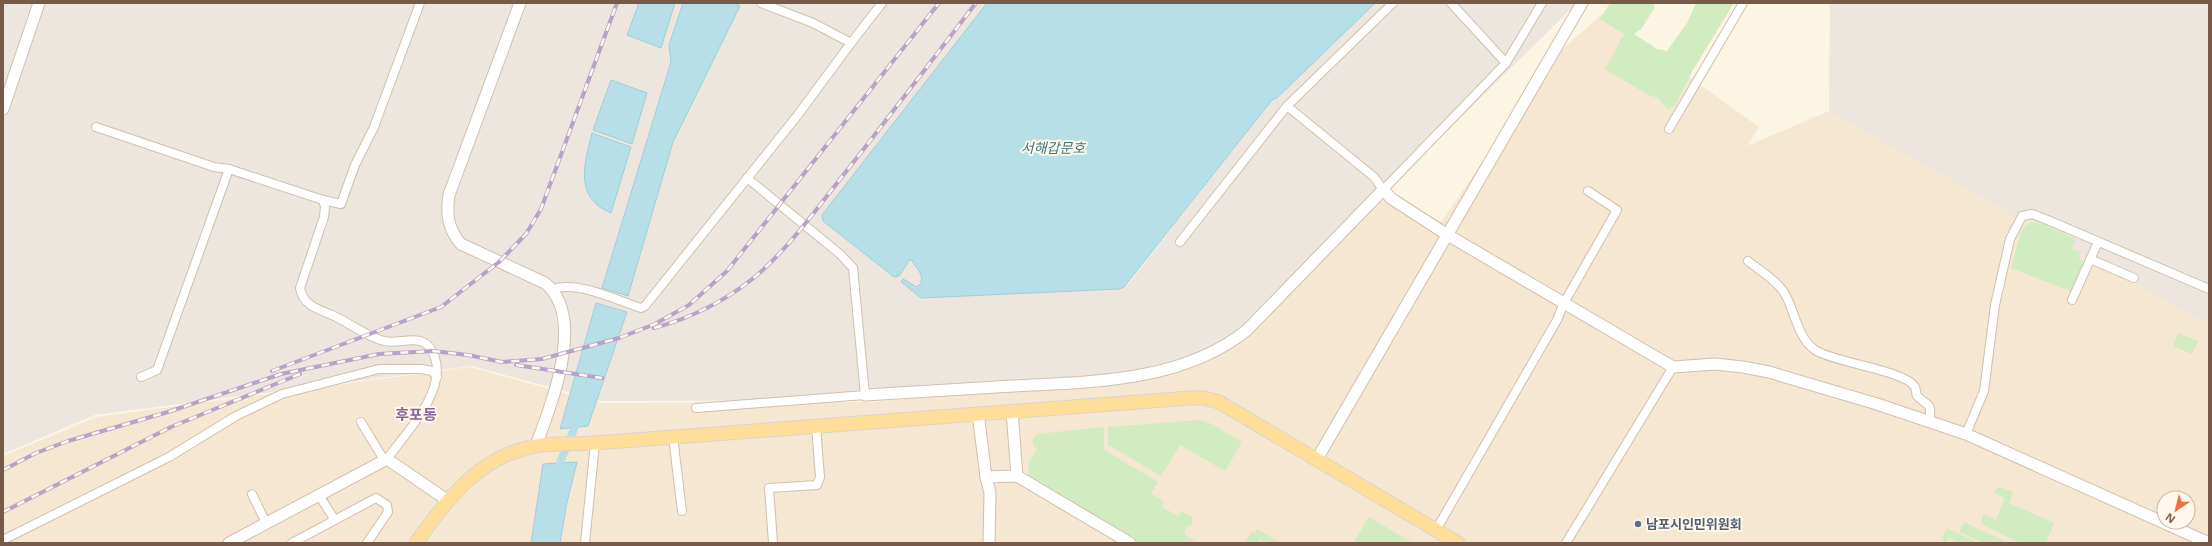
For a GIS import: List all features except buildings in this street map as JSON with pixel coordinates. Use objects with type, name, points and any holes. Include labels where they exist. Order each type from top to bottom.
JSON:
[{"type":"main road","points":[[416,543],[447,500],[465,481],[490,464],[514,452],[542,445],[595,443],[1162,398],[1204,398],[1219,402],[1458,543]]},
{"type":"street","points":[[3,109],[5,96],[39,3]]},
{"type":"street","points":[[96,127],[214,168],[228,169],[323,200],[341,204],[355,165],[374,127],[420,3]]},
{"type":"street","points":[[520,3],[449,195],[448,221],[455,236],[461,244],[474,251],[532,275],[552,289],[562,307],[564,327],[562,352],[555,391],[542,445]]},
{"type":"street","points":[[761,3],[813,24],[852,43]]},
{"type":"street","points":[[552,289],[564,286],[577,286],[640,308],[650,302],[882,3]]},
{"type":"street","points":[[1180,242],[1287,106],[1393,3]]},
{"type":"street","points":[[1451,3],[1506,63]]},
{"type":"street","points":[[696,408],[865,395],[1112,379],[1154,372],[1223,347],[1247,330],[1506,63],[1542,3]]},
{"type":"street","points":[[1317,459],[1446,234],[1582,3]]},
{"type":"street","points":[[1669,129],[1743,3]]},
{"type":"street","points":[[1287,106],[1374,177],[1383,190],[1392,199],[1446,234],[1673,367],[1715,364],[1769,372],[1930,422],[1966,434],[2208,543]]},
{"type":"street","points":[[141,377],[157,370],[228,169]]},
{"type":"street","points":[[747,178],[840,254],[853,268],[865,395]]},
{"type":"street","points":[[1436,530],[1557,320],[1564,303],[1617,210],[1588,191]]},
{"type":"street","points":[[229,543],[385,459],[429,400],[437,377],[437,364],[433,351],[423,342],[390,342],[369,335],[343,320],[315,308],[306,302],[302,296],[300,288],[324,217],[325,207],[323,200]]},
{"type":"street","points":[[1966,434],[1984,391],[1995,305],[2010,239],[2017,222],[2022,216],[2032,214],[2209,289]]},
{"type":"street","points":[[2072,300],[2098,242]]},
{"type":"street","points":[[2090,259],[2134,278]]},
{"type":"street","points":[[1748,261],[1783,290],[1806,340],[1814,350],[1835,358],[1898,376],[1909,382],[1915,387],[1916,396],[1928,403],[1930,408],[1930,422]]},
{"type":"street","points":[[1566,543],[1673,367]]},
{"type":"street","points":[[3,540],[169,457],[236,416],[282,394],[380,369],[420,369],[432,371],[437,377]]},
{"type":"street","points":[[1012,411],[1017,476]]},
{"type":"street","points":[[978,413],[986,477],[990,493],[989,543]]},
{"type":"street","points":[[361,422],[385,459],[447,500]]},
{"type":"street","points":[[773,543],[769,488],[817,485],[820,476],[816,426]]},
{"type":"street","points":[[673,437],[682,511]]},
{"type":"street","points":[[585,543],[595,443]]},
{"type":"street","points":[[986,477],[1017,476],[1130,543]]},
{"type":"street","points":[[252,494],[266,523]]},
{"type":"street","points":[[319,495],[334,519]]},
{"type":"street","points":[[292,543],[334,519],[376,498],[386,505],[388,512],[367,543]]},
{"type":"shaded area","points":[[3,3],[987,3],[822,215],[823,221],[894,277],[912,260],[921,274],[921,283],[917,287],[905,280],[901,283],[921,298],[1119,289],[1129,283],[1272,100],[1278,97],[1375,3],[1577,3],[1227,348],[1159,374],[874,400],[600,401],[472,366],[95,415],[3,454]]},
{"type":"shaded area","points":[[1830,3],[2209,3],[2209,325],[1829,111]]},
{"type":"shaded area","points":[[1602,14],[1759,127],[1747,146],[1829,111],[1950,163],[2209,280],[2209,543],[3,543],[3,456],[96,417],[470,367],[600,403],[872,402],[1156,378],[1227,349],[1389,191],[1441,222],[1556,55]]},
{"type":"green space","points":[[1610,3],[1653,3],[1655,7],[1642,28],[1634,34],[1657,49],[1667,51],[1687,23],[1696,3],[1734,3],[1693,70],[1675,106],[1668,109],[1658,98],[1648,95],[1605,69],[1624,34],[1600,19]]},
{"type":"green space","points":[[2038,222],[2075,239],[2072,249],[2081,252],[2079,259],[2085,261],[2072,292],[2011,268],[2021,231],[2030,223]]},
{"type":"green space","points":[[2178,333],[2198,341],[2192,354],[2173,346]]},
{"type":"green space","points":[[1199,420],[1212,424],[1242,442],[1225,471],[1180,445],[1161,476],[1108,445],[1108,427]]},
{"type":"green space","points":[[1104,427],[1104,450],[1158,482],[1151,494],[1164,501],[1162,507],[1178,516],[1181,511],[1192,517],[1193,522],[1189,527],[1186,527],[1184,534],[1197,543],[1136,543],[1034,481],[1028,480],[1029,462],[1037,449],[1033,445],[1033,439],[1037,434]]},
{"type":"green space","points":[[1999,487],[2013,492],[2009,503],[2054,523],[2046,543],[2020,543],[1981,524],[1983,514],[1996,520],[2005,498],[1993,492]]},
{"type":"green space","points":[[1369,517],[1413,543],[1353,543]]},
{"type":"green space","points":[[1964,522],[2004,541],[2004,543],[1984,543],[1959,532]]},
{"type":"green space","points":[[1946,528],[1976,543],[1961,543],[1948,537],[1946,542],[1942,540]]},
{"type":"green space","points":[[1257,529],[1281,543],[1267,543],[1260,539],[1257,543],[1245,543],[1252,531],[1255,533]]},
{"type":"water","points":[[639,3],[675,3],[661,48],[627,35]]},
{"type":"water","points":[[683,3],[733,3],[740,6],[673,142],[628,296],[602,288],[671,62],[669,45]]},
{"type":"water","name":"서해갑문호","points":[[987,3],[1375,3],[1278,97],[1272,100],[1124,287],[1119,289],[921,298],[901,282],[903,279],[917,287],[921,283],[922,279],[920,273],[912,260],[909,261],[899,276],[894,277],[823,221],[822,215]]},
{"type":"water","points":[[611,80],[647,93],[632,144],[593,130]]},
{"type":"water","points":[[592,133],[631,147],[611,213],[599,207],[591,199],[587,189],[585,179],[586,156]]},
{"type":"water","points":[[596,303],[627,312],[588,426],[560,429]]},
{"type":"water","points":[[577,462],[567,502],[560,543],[531,543],[543,464]]},
{"type":"waterway","points":[[556,472],[574,429]]},
{"type":"railway","points":[[272,371],[441,307],[499,262],[526,234],[541,209],[617,3]]},
{"type":"railway","points":[[3,470],[36,453],[68,441],[168,412],[281,374],[379,354],[433,351],[468,355],[502,362],[542,359],[619,338],[655,324],[689,305],[727,271],[939,3]]},
{"type":"railway","points":[[654,328],[695,313],[733,293],[756,276],[780,253],[814,213],[976,3]]},
{"type":"railway","points":[[516,365],[602,378]]},
{"type":"railway","points":[[3,512],[171,427],[300,374]]},
{"type":"place","name":"남포시인민위원회","points":[[1638,524]]},
{"type":"district","name":"후포동","points":[[416,415]]}]
